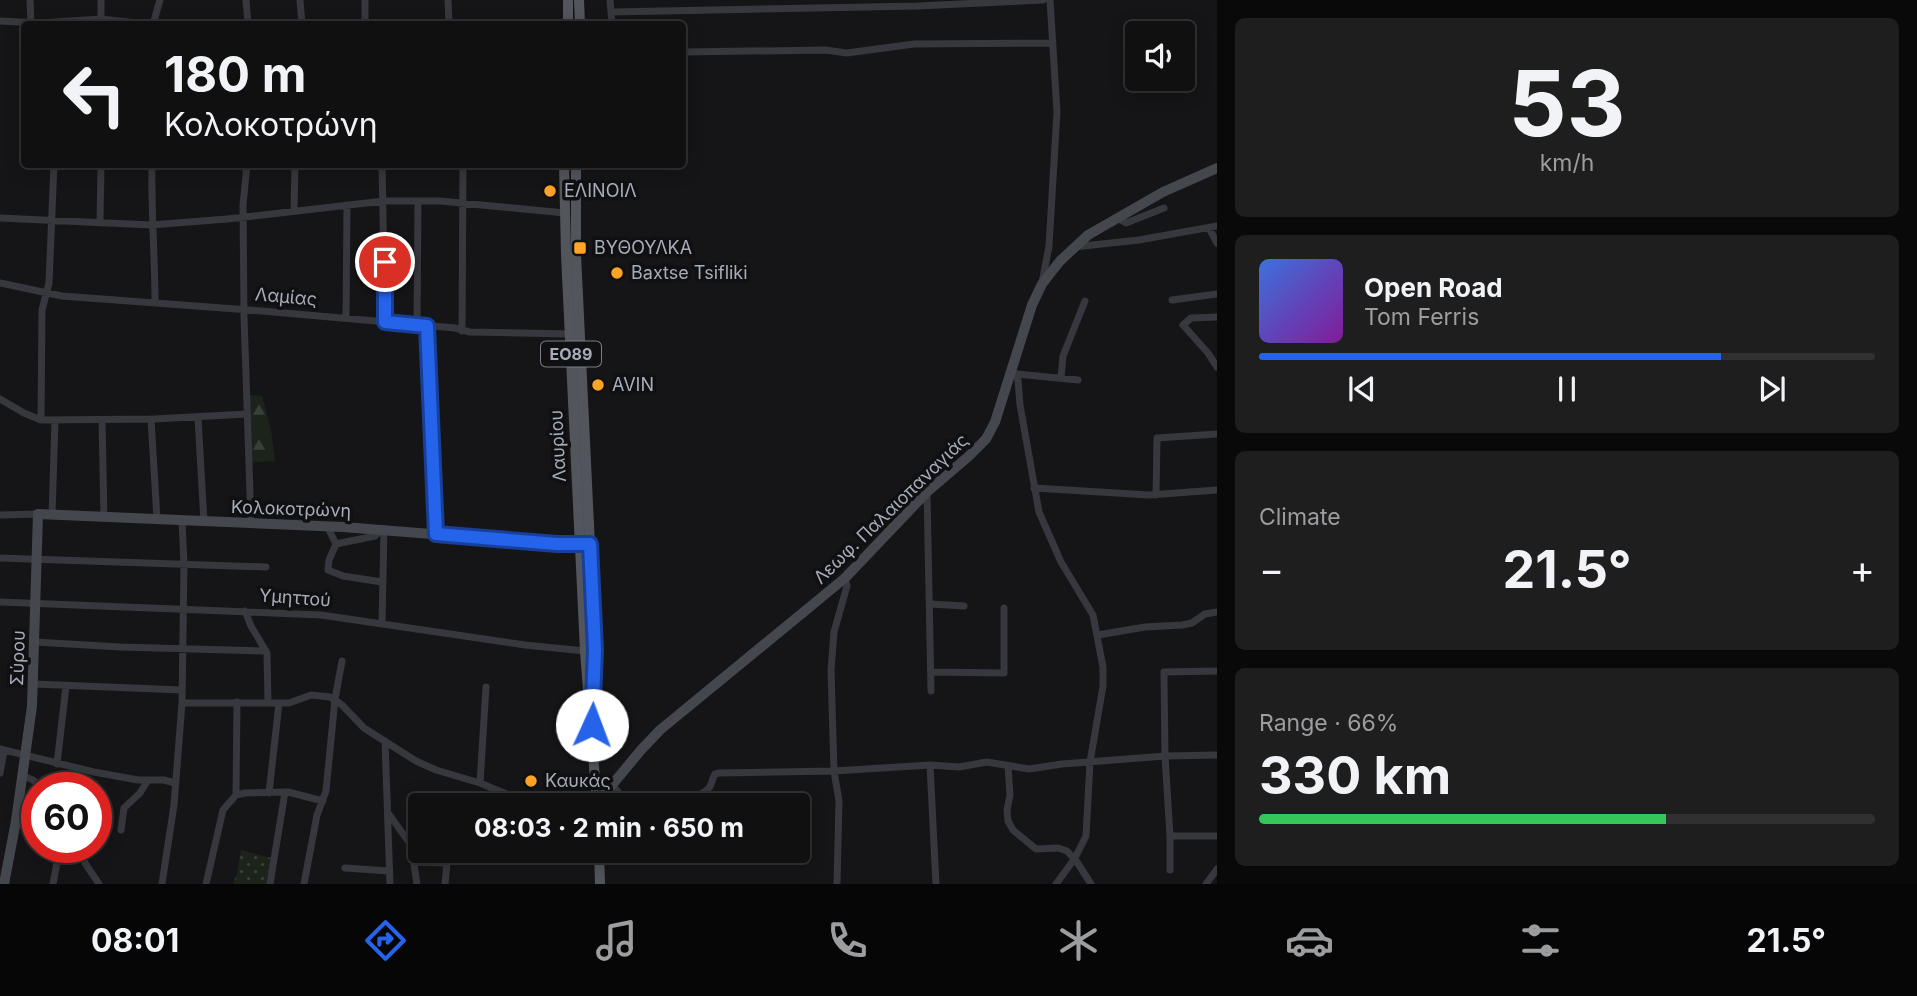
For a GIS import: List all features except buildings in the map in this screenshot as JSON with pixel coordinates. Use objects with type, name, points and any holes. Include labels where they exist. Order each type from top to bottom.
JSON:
[{"type":"main road","points":[[568,0],[568,21]]},
{"type":"main road","points":[[579,0],[580,21]]},
{"type":"main road","name":"Λαυρίου","points":[[564,168],[570,334],[595,650],[592,725]]},
{"type":"main road","name":"Λαυρίου","points":[[576,168],[585,651],[596,793]]},
{"type":"main road","points":[[599,863],[600,884]]},
{"type":"street","points":[[30,0],[31,21]]},
{"type":"street","points":[[100,0],[101,21]]},
{"type":"street","points":[[154,21],[160,0]]},
{"type":"street","points":[[246,0],[248,21]]},
{"type":"street","points":[[300,0],[302,21]]},
{"type":"street","points":[[365,0],[365,21]]},
{"type":"street","points":[[448,0],[449,21]]},
{"type":"street","points":[[610,0],[612,21]]},
{"type":"street","points":[[611,12],[1043,0]]},
{"type":"street","points":[[1042,284],[1049,246],[1057,112],[1050,0]]},
{"type":"street","points":[[0,21],[21,22]]},
{"type":"street","points":[[686,52],[825,50],[847,53],[914,44],[1054,43]]},
{"type":"street","points":[[41,420],[42,310],[47,293],[54,168]]},
{"type":"street","points":[[100,223],[101,168]]},
{"type":"street","points":[[152,168],[151,225],[155,238],[155,303]]},
{"type":"street","points":[[247,168],[243,217],[244,309],[251,523]]},
{"type":"street","points":[[294,211],[295,168]]},
{"type":"street","points":[[382,168],[385,322]]},
{"type":"street","points":[[463,168],[463,331]]},
{"type":"street","name":"Λεωφ. Παλαιοπαναγιάς","points":[[612,785],[660,730],[845,578],[927,492],[975,451],[990,433],[1014,371],[1042,284],[1074,247],[1088,235],[1163,192],[1217,168]]},
{"type":"street","points":[[0,218],[151,225],[384,201],[418,201],[565,213]]},
{"type":"street","points":[[417,326],[418,201]]},
{"type":"street","points":[[346,318],[347,205]]},
{"type":"street","points":[[1117,218],[1126,223],[1164,208]]},
{"type":"street","points":[[1074,247],[1139,240],[1213,227],[1217,243]]},
{"type":"street","name":"Λαμίας","points":[[0,283],[47,293],[346,318],[463,331],[570,334]]},
{"type":"street","points":[[1172,300],[1217,294]]},
{"type":"street","points":[[1061,378],[1063,356],[1085,301]]},
{"type":"street","points":[[1217,317],[1191,318],[1183,325],[1217,367]]},
{"type":"street","points":[[427,326],[436,534]]},
{"type":"street","points":[[1056,884],[1075,858],[1086,832],[1090,762],[1103,681],[1098,635],[1090,609],[1051,540],[1040,512],[1014,371],[1078,380]]},
{"type":"street","points":[[0,399],[41,420],[55,421],[198,418],[247,414]]},
{"type":"street","points":[[0,410],[10,406]]},
{"type":"street","points":[[198,418],[204,522]]},
{"type":"street","points":[[151,419],[156,519]]},
{"type":"street","points":[[102,420],[104,518]]},
{"type":"street","points":[[52,515],[55,421]]},
{"type":"street","points":[[1156,495],[1157,438],[1217,434]]},
{"type":"street","points":[[1034,488],[1156,495],[1217,490]]},
{"type":"street","points":[[927,492],[930,691]]},
{"type":"street","name":"Κολοκοτρώνη","points":[[0,515],[38,514],[327,526],[585,544]]},
{"type":"street","name":"Σύρου","points":[[23,772],[33,684],[38,514]]},
{"type":"street","points":[[162,884],[169,847],[182,703],[182,520]]},
{"type":"street","points":[[327,526],[336,544]]},
{"type":"street","points":[[336,544],[375,536],[383,529]]},
{"type":"street","points":[[382,623],[383,529]]},
{"type":"street","points":[[336,544],[329,559],[328,570],[331,573],[382,582]]},
{"type":"street","points":[[0,558],[267,567]]},
{"type":"street","points":[[837,884],[839,801],[834,771],[831,655],[834,632],[847,586],[845,578]]},
{"type":"street","name":"Υμηττού","points":[[0,602],[321,615],[585,651]]},
{"type":"street","points":[[930,604],[964,606]]},
{"type":"street","points":[[930,672],[1004,673],[1004,608]]},
{"type":"street","points":[[245,611],[266,651],[268,703]]},
{"type":"street","points":[[1098,635],[1145,626],[1182,625],[1192,623],[1205,614],[1217,612]]},
{"type":"street","points":[[35,642],[266,651]]},
{"type":"street","points":[[304,884],[317,815],[327,784],[335,699],[342,661]]},
{"type":"street","points":[[1170,870],[1164,672],[1217,671]]},
{"type":"street","points":[[33,684],[182,690]]},
{"type":"street","points":[[57,764],[66,686]]},
{"type":"street","points":[[480,783],[486,687]]},
{"type":"street","points":[[182,703],[279,703],[294,702],[313,695],[335,699],[356,722],[436,770],[504,793]]},
{"type":"street","points":[[236,795],[237,702]]},
{"type":"street","points":[[269,793],[279,703]]},
{"type":"street","points":[[385,741],[390,884]]},
{"type":"street","points":[[0,772],[2,750],[138,780],[164,780],[175,783]]},
{"type":"street","points":[[596,789],[612,785],[623,797],[666,800],[702,793],[711,784],[715,774],[719,773],[834,771],[930,765],[960,767],[987,762],[1029,769],[1166,756],[1217,755]]},
{"type":"street","points":[[930,765],[936,884]]},
{"type":"street","points":[[1008,766],[1010,795],[1007,810],[1008,821],[1013,830],[1036,849],[1061,849],[1075,858],[1091,884]]},
{"type":"street","points":[[121,830],[124,808],[140,793],[148,780]]},
{"type":"street","name":"Σύρου","points":[[4,884],[5,851],[21,784]]},
{"type":"street","points":[[206,884],[223,810],[236,795],[285,792],[323,801]]},
{"type":"street","points":[[270,884],[285,792]]},
{"type":"street","points":[[388,812],[408,842]]},
{"type":"street","points":[[1170,836],[1217,836]]},
{"type":"street","points":[[53,884],[57,863]]},
{"type":"street","points":[[85,863],[99,884]]},
{"type":"street","points":[[415,863],[417,884]]},
{"type":"street","points":[[445,884],[447,863]]},
{"type":"street","points":[[345,868],[389,871]]},
{"type":"street","points":[[1206,884],[1215,874]]},
{"type":"green space","points":[[249,395],[262,396],[271,430],[275,461],[252,462]]},
{"type":"green space","points":[[241,850],[271,858],[267,884],[233,884]]},
{"type":"place","name":"ΕΛΙΝΟΙΛ","points":[[550,191]]},
{"type":"place","name":"ΒΥΘΟΥΛΚΑ","points":[[580,248]]},
{"type":"place","name":"Baxtse Tsifliki","points":[[617,273]]},
{"type":"place","name":"AVIN","points":[[598,385]]},
{"type":"place","name":"Καυκάς","points":[[531,781]]},
{"type":"route","points":[[385,262],[385,322],[427,326],[436,534],[557,544],[590,544],[595,650],[592,725]]}]
